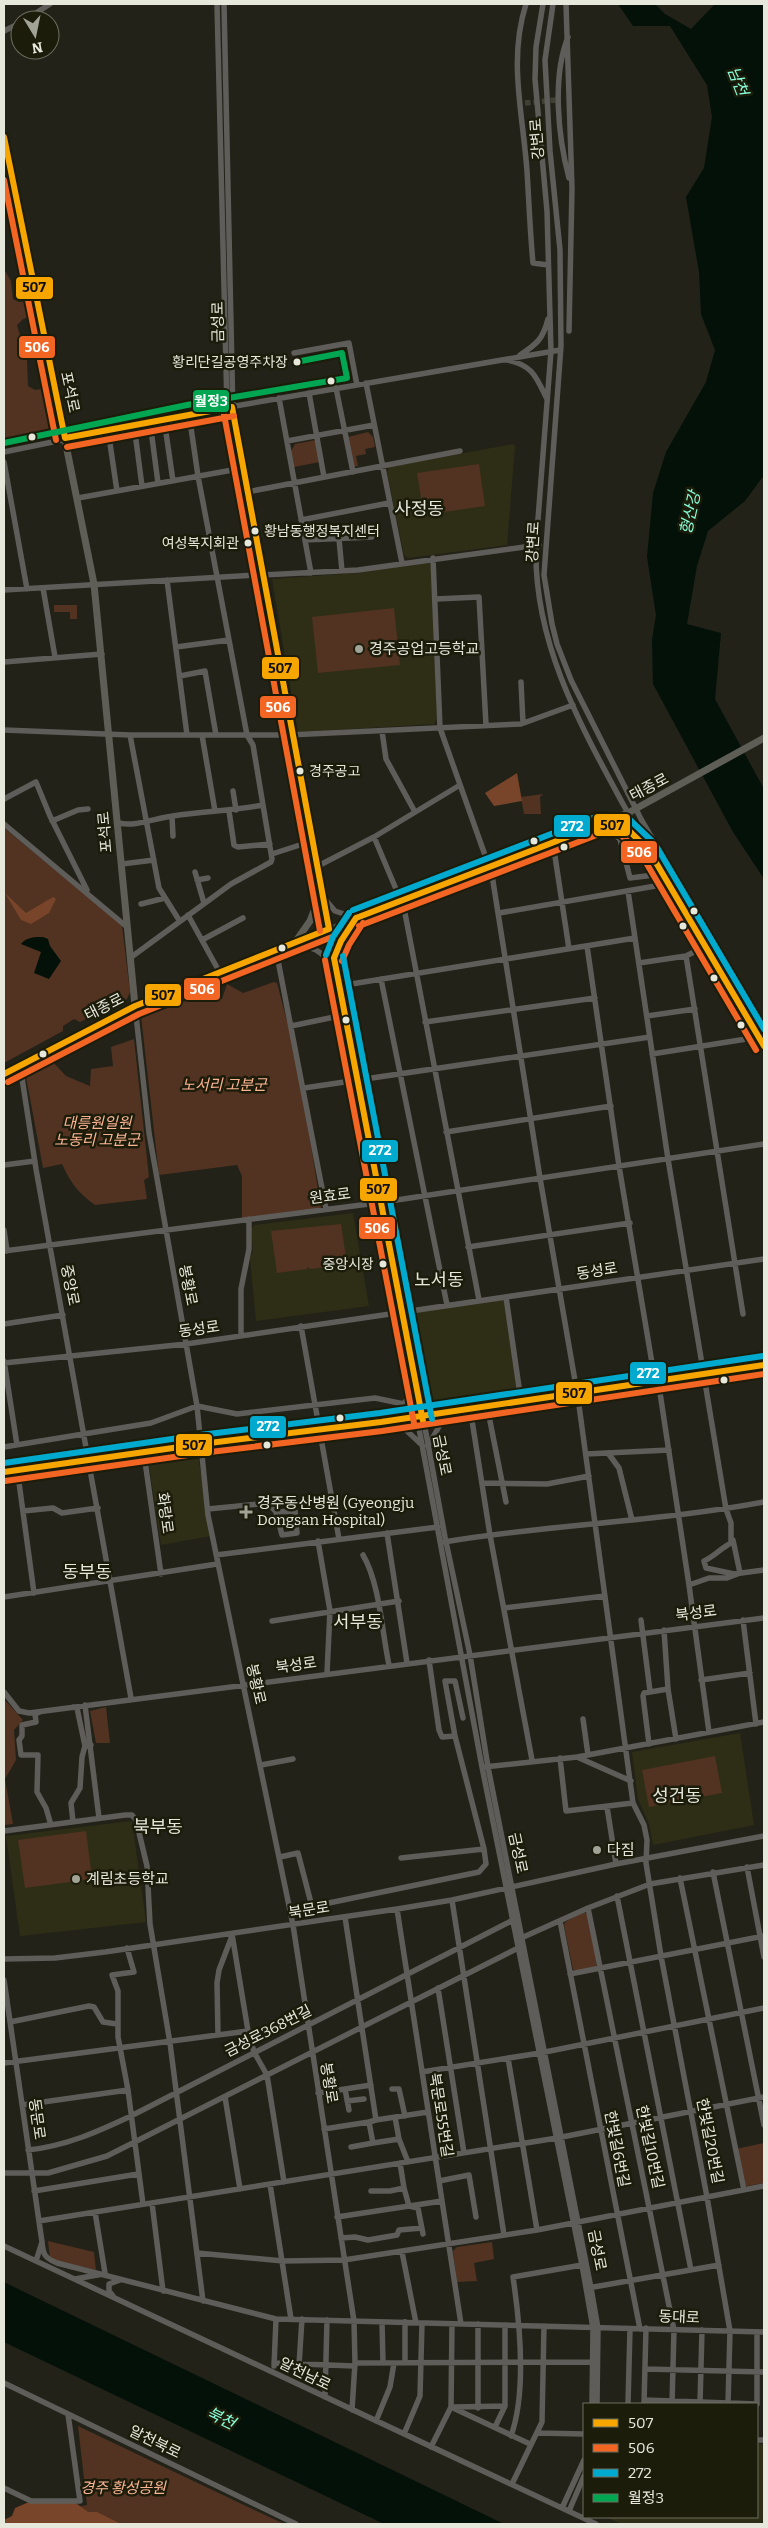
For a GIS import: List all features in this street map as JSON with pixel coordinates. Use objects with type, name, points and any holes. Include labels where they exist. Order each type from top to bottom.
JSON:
[{"type":"main road","name":"포석로","points":[[4,136],[94,584],[119,823],[135,1006]]},
{"type":"main road","name":"태종로","points":[[4,1074],[135,1006],[401,900],[628,814],[764,738]]},
{"type":"main road","points":[[295,943],[310,921],[321,898]]},
{"type":"main road","points":[[332,958],[356,918]]},
{"type":"street","name":"금성로","points":[[218,4],[229,407],[238,469],[261,576]]},
{"type":"street","name":"금성로","points":[[224,4],[229,407],[247,492],[291,735],[318,866],[318,880]]},
{"type":"street","points":[[526,4],[519,24],[516,55],[522,103],[533,263],[548,266]]},
{"type":"street","name":"강변로","points":[[543,4],[536,46],[535,79],[547,211],[551,351],[536,545],[537,590],[549,647],[573,705],[628,814],[667,884],[764,1046]]},
{"type":"street","name":"강변로","points":[[552,4],[545,60],[550,151],[560,250],[560,350],[544,575],[557,644],[571,680],[636,810],[764,1029]]},
{"type":"street","points":[[566,4],[569,35],[572,188],[569,331]]},
{"type":"street","points":[[569,35],[562,51],[557,100],[562,150],[572,188]]},
{"type":"street","points":[[518,356],[535,345],[544,335],[550,312]]},
{"type":"street","points":[[294,353],[349,343],[357,385]]},
{"type":"street","points":[[4,452],[189,414],[560,350]]},
{"type":"street","points":[[502,359],[522,363],[539,380],[547,399]]},
{"type":"street","points":[[366,383],[402,563]]},
{"type":"street","points":[[336,388],[353,472]]},
{"type":"street","points":[[309,393],[324,477]]},
{"type":"street","points":[[279,398],[311,573]]},
{"type":"street","points":[[130,958],[179,920],[231,884],[271,862],[272,854],[253,745],[247,735],[217,578],[198,476],[189,414]]},
{"type":"street","points":[[164,419],[173,481]]},
{"type":"street","points":[[150,422],[158,483]]},
{"type":"street","points":[[134,425],[142,486]]},
{"type":"street","points":[[287,442],[374,425]]},
{"type":"street","points":[[108,430],[117,491]]},
{"type":"street","points":[[247,492],[460,451]]},
{"type":"street","points":[[4,462],[27,589]]},
{"type":"street","points":[[78,498],[238,469]]},
{"type":"street","points":[[301,520],[390,503]]},
{"type":"street","points":[[305,540],[372,537],[374,528]]},
{"type":"street","points":[[339,539],[342,571]]},
{"type":"street","points":[[4,590],[342,571],[545,545]]},
{"type":"street","points":[[433,558],[440,728],[490,867],[499,913],[530,1119],[578,1395],[633,1803],[566,1811],[560,1758]]},
{"type":"street","points":[[167,580],[187,736]]},
{"type":"street","points":[[43,588],[55,656]]},
{"type":"street","points":[[436,599],[479,597],[486,725]]},
{"type":"street","points":[[176,646],[229,640]]},
{"type":"street","points":[[549,647],[557,644]]},
{"type":"street","points":[[4,662],[55,656],[102,654]]},
{"type":"street","points":[[180,676],[205,671],[216,735]]},
{"type":"street","points":[[521,682],[523,723]]},
{"type":"street","points":[[4,730],[187,736],[291,735],[523,723],[573,705]]},
{"type":"street","points":[[382,731],[386,759],[415,812]]},
{"type":"street","points":[[130,735],[159,888],[179,920]]},
{"type":"street","points":[[202,735],[215,811]]},
{"type":"street","name":"금성로","points":[[291,735],[309,842],[332,958],[339,1016],[401,1314],[438,1527],[444,1540]]},
{"type":"street","points":[[4,799],[36,782],[52,821],[88,892]]},
{"type":"street","points":[[318,866],[374,837],[460,785]]},
{"type":"street","points":[[233,791],[236,810]]},
{"type":"street","points":[[119,823],[215,811],[229,811],[263,805]]},
{"type":"street","points":[[52,821],[78,810],[88,809]]},
{"type":"street","points":[[229,811],[234,844],[238,847],[270,844]]},
{"type":"street","points":[[172,816],[174,836]]},
{"type":"street","points":[[4,824],[128,927]]},
{"type":"street","points":[[601,824],[624,826],[648,849]]},
{"type":"street","points":[[601,824],[620,839],[624,847],[630,878],[662,874]]},
{"type":"street","points":[[374,837],[401,900],[479,1300]]},
{"type":"street","points":[[272,854],[309,842]]},
{"type":"street","points":[[553,843],[569,949]]},
{"type":"street","points":[[122,864],[154,860]]},
{"type":"street","points":[[195,872],[204,903]]},
{"type":"street","points":[[197,880],[208,878]]},
{"type":"street","points":[[499,913],[667,884]]},
{"type":"street","points":[[628,891],[668,1159],[726,1509],[731,1523],[740,1573]]},
{"type":"street","points":[[142,904],[165,898]]},
{"type":"street","points":[[321,898],[335,911],[356,918]]},
{"type":"street","points":[[188,914],[220,973]]},
{"type":"street","points":[[202,940],[243,918]]},
{"type":"street","points":[[339,986],[635,938]]},
{"type":"street","points":[[295,943],[332,958]]},
{"type":"street","points":[[587,946],[619,1166],[669,1450],[695,1626],[708,1732]]},
{"type":"street","points":[[639,963],[686,956],[704,947]]},
{"type":"street","points":[[276,950],[326,1210]]},
{"type":"street","points":[[686,956],[743,1314]]},
{"type":"street","name":"금성로","points":[[332,958],[339,986],[354,1081]]},
{"type":"street","points":[[381,979],[447,1305]]},
{"type":"street","points":[[424,1022],[595,998]]},
{"type":"street","name":"봉황로","points":[[135,1006],[147,1120],[165,1230],[198,1406],[208,1509],[217,1564],[244,1684],[293,1925],[354,2321],[355,2365],[352,2410]]},
{"type":"street","points":[[647,1016],[695,1009]]},
{"type":"street","points":[[291,1026],[339,1016]]},
{"type":"street","points":[[304,1088],[650,1037]]},
{"type":"street","points":[[652,1054],[759,1037]]},
{"type":"street","name":"중앙로","points":[[20,1066],[35,1161],[131,1698]]},
{"type":"street","points":[[446,1132],[611,1106]]},
{"type":"street","name":"원효로","points":[[6,1251],[326,1210],[764,1144]]},
{"type":"street","points":[[4,1165],[35,1161]]},
{"type":"street","points":[[241,1336],[241,1289],[249,1249],[249,1219]]},
{"type":"street","points":[[468,1247],[630,1223]]},
{"type":"street","points":[[4,1230],[6,1251]]},
{"type":"street","name":"동성로","points":[[17,1445],[4,1362],[71,1357],[186,1344],[301,1326],[401,1314],[479,1300],[764,1259]]},
{"type":"street","points":[[506,1297],[521,1401]]},
{"type":"street","points":[[4,1324],[63,1315]]},
{"type":"street","points":[[301,1326],[339,1539]]},
{"type":"street","points":[[383,1423],[415,1392],[449,1414],[471,1414],[764,1365]]},
{"type":"street","points":[[704,1376],[764,1370]]},
{"type":"street","points":[[4,1472],[321,1432],[449,1414],[521,1401],[578,1395]]},
{"type":"street","points":[[4,1447],[152,1423],[198,1406],[238,1414],[375,1398],[404,1404]]},
{"type":"street","points":[[488,1411],[506,1502]]},
{"type":"street","points":[[383,1423],[407,1431],[425,1446],[449,1414]]},
{"type":"street","points":[[471,1414],[490,1535],[532,1760]]},
{"type":"street","name":"금성로","points":[[425,1446],[466,1656],[485,1767],[589,2288],[595,2328],[597,2403]]},
{"type":"street","points":[[586,1454],[669,1450]]},
{"type":"street","points":[[608,1453],[619,1468],[632,1520]]},
{"type":"street","name":"화랑로","points":[[144,1454],[161,1574]]},
{"type":"street","points":[[4,1477],[90,1462]]},
{"type":"street","points":[[18,1475],[34,1593]]},
{"type":"street","points":[[482,1483],[547,1484],[589,1476]]},
{"type":"street","points":[[444,1540],[679,1516],[764,1502]]},
{"type":"street","points":[[208,1509],[268,1504],[276,1512],[282,1535],[297,1533],[295,1511],[276,1512]]},
{"type":"street","points":[[23,1511],[53,1508],[62,1513],[98,1508]]},
{"type":"street","points":[[216,1555],[438,1527]]},
{"type":"street","points":[[387,1533],[408,1663]]},
{"type":"street","points":[[733,1538],[731,1543],[723,1546],[717,1555],[704,1561],[706,1568],[740,1573]]},
{"type":"street","points":[[318,1541],[330,1612],[327,1673]]},
{"type":"street","points":[[363,1555],[370,1571],[384,1627],[389,1665]]},
{"type":"street","points":[[4,1597],[217,1564]]},
{"type":"street","points":[[689,1585],[709,1578],[727,1578],[740,1573],[764,1570]]},
{"type":"street","points":[[504,1608],[605,1596]]},
{"type":"street","points":[[272,1621],[399,1600]]},
{"type":"street","name":"북성로","points":[[4,1692],[19,1711],[29,1713],[131,1698],[764,1618]]},
{"type":"street","points":[[641,1620],[650,1691]]},
{"type":"street","points":[[743,1620],[756,1724]]},
{"type":"street","points":[[664,1630],[668,1689],[676,1739]]},
{"type":"street","points":[[429,1660],[439,1730],[442,1737],[455,1736]]},
{"type":"street","points":[[701,1680],[750,1673]]},
{"type":"street","points":[[280,1857],[298,1853],[307,1896],[311,1903],[318,1905],[479,1872],[486,1864],[484,1849],[455,1736],[445,1681],[455,1681],[463,1718]]},
{"type":"street","points":[[649,1744],[644,1693],[668,1689]]},
{"type":"street","points":[[85,1705],[88,1745],[100,1818]]},
{"type":"street","points":[[73,1707],[77,1708],[88,1745],[82,1757],[80,1788],[72,1803],[73,1822]]},
{"type":"street","points":[[42,1711],[35,1714],[36,1722],[22,1725],[22,1736],[19,1740],[21,1754],[38,1755],[37,1792],[46,1808],[51,1825]]},
{"type":"street","points":[[583,1720],[588,1755]]},
{"type":"street","points":[[485,1767],[532,1760],[577,1757],[764,1722]]},
{"type":"street","points":[[577,1757],[631,1781]]},
{"type":"street","points":[[261,1765],[292,1759]]},
{"type":"street","name":"한빛길20번길","points":[[633,1803],[644,1825],[648,1858],[646,1863],[661,1956],[692,2112],[730,2331],[728,2403]]},
{"type":"street","points":[[607,1807],[616,1864]]},
{"type":"street","points":[[4,1831],[132,1815],[136,1820],[147,1866],[153,1945],[170,2043],[203,2301]]},
{"type":"street","name":"북문로","points":[[4,1959],[54,1958],[397,1909],[452,1900],[616,1864],[764,1836]]},
{"type":"street","points":[[401,1858],[484,1849]]},
{"type":"street","points":[[520,1939],[588,1908],[650,1884],[764,1865]]},
{"type":"street","points":[[747,1867],[762,1936],[764,1957]]},
{"type":"street","points":[[713,1872],[742,2013],[762,2098],[764,2125]]},
{"type":"street","points":[[680,1878],[744,2190]]},
{"type":"street","name":"금성로","points":[[510,1888],[513,1920],[520,1939],[518,1948],[543,2052]]},
{"type":"street","points":[[617,1896],[691,2270]]},
{"type":"street","points":[[452,1900],[504,2235]]},
{"type":"street","name":"한빛길10번길","points":[[588,1908],[674,2330],[672,2403]]},
{"type":"street","name":"북문로55번길","points":[[397,1909],[461,2324]]},
{"type":"street","points":[[345,1917],[370,2085],[373,2143]]},
{"type":"street","name":"금성로368번길","points":[[28,2150],[48,2148],[74,2141],[131,2116],[308,2026],[357,1998],[513,1920]]},
{"type":"street","name":"한빛길6번길","points":[[560,1921],[617,2215],[643,2329],[644,2402]]},
{"type":"street","points":[[232,1934],[248,2031],[254,2052],[267,2075],[284,2182]]},
{"type":"street","points":[[218,2035],[219,1970],[232,1934]]},
{"type":"street","points":[[570,1974],[762,1936]]},
{"type":"street","points":[[127,1948],[134,1972],[112,1975],[118,1991],[117,2024],[143,2204]]},
{"type":"street","points":[[4,2173],[32,2175],[48,2173],[90,2162],[225,2097],[411,2000],[518,1948]]},
{"type":"street","name":"동문로","points":[[4,1980],[42,2242],[36,2261]]},
{"type":"street","points":[[438,1988],[464,2153]]},
{"type":"street","points":[[10,2022],[89,2006],[94,2007],[103,2022],[117,2024]]},
{"type":"street","points":[[422,2072],[543,2052],[764,2008]]},
{"type":"street","points":[[4,2063],[170,2043],[248,2031]]},
{"type":"street","points":[[508,2058],[537,2230]]},
{"type":"street","points":[[318,2093],[370,2085]]},
{"type":"street","points":[[392,2088],[399,2089],[405,2116]]},
{"type":"street","points":[[345,2089],[349,2110]]},
{"type":"street","points":[[22,2105],[128,2090]]},
{"type":"street","points":[[225,2097],[240,2189]]},
{"type":"street","points":[[347,2101],[364,2098]]},
{"type":"street","points":[[39,2221],[559,2138],[762,2098]]},
{"type":"street","points":[[324,2129],[428,2112]]},
{"type":"street","points":[[395,2118],[399,2139],[408,2162]]},
{"type":"street","points":[[351,2147],[399,2139]]},
{"type":"street","points":[[400,2163],[409,2206]]},
{"type":"street","points":[[34,2191],[138,2174]]},
{"type":"street","points":[[439,2181],[469,2175],[476,2217]]},
{"type":"street","points":[[270,2184],[291,2319]]},
{"type":"street","points":[[197,2253],[283,2261],[344,2260],[449,2246],[764,2186]]},
{"type":"street","points":[[371,2190],[404,2188]]},
{"type":"street","points":[[338,2218],[442,2201]]},
{"type":"street","points":[[152,2203],[163,2291]]},
{"type":"street","points":[[341,2238],[355,2237],[368,2240],[397,2235],[399,2230],[422,2231],[418,2208],[409,2206]]},
{"type":"street","points":[[74,2279],[105,2273],[95,2212]]},
{"type":"street","name":"금성로","points":[[576,2222],[582,2265],[589,2288]]},
{"type":"street","name":"동대로","points":[[42,2242],[43,2253],[46,2258],[57,2263],[105,2273],[163,2291],[276,2319],[764,2332]]},
{"type":"street","name":"알천남로","points":[[4,2246],[583,2518]]},
{"type":"street","points":[[402,2252],[419,2323],[421,2363],[420,2396],[404,2434]]},
{"type":"street","points":[[511,2436],[517,2418],[520,2363],[520,2326],[513,2277],[582,2265]]},
{"type":"street","points":[[589,2288],[719,2265]]},
{"type":"street","points":[[116,2299],[109,2291],[112,2281],[134,2282]]},
{"type":"street","points":[[274,2372],[276,2319]]},
{"type":"street","points":[[300,2365],[302,2319]]},
{"type":"street","points":[[325,2397],[327,2320]]},
{"type":"street","points":[[382,2322],[383,2363]]},
{"type":"street","points":[[404,2363],[405,2322]]},
{"type":"street","points":[[431,2447],[451,2407],[452,2324]]},
{"type":"street","points":[[478,2324],[478,2408]]},
{"type":"street","points":[[495,2428],[504,2406],[506,2325]]},
{"type":"street","points":[[512,2484],[542,2422],[544,2326]]},
{"type":"street","name":"금성로","points":[[592,2403],[592,2362],[595,2328]]},
{"type":"street","points":[[628,2403],[630,2329]]},
{"type":"street","points":[[644,2402],[700,2403],[702,2330]]},
{"type":"street","points":[[757,2332],[757,2403]]},
{"type":"street","points":[[274,2363],[326,2366],[383,2363],[592,2362]]},
{"type":"street","points":[[376,2421],[390,2387],[394,2363]]},
{"type":"street","points":[[645,2368],[764,2372]]},
{"type":"street","name":"알천북로","points":[[4,2383],[296,2524]]},
{"type":"street","points":[[451,2407],[478,2408],[504,2406]]},
{"type":"street","points":[[451,2407],[530,2444]]},
{"type":"street","points":[[4,2488],[31,2501],[80,2501],[68,2414]]},
{"type":"street","points":[[537,2433],[583,2434]]},
{"type":"street","points":[[562,2508],[583,2462]]},
{"type":"street","points":[[569,2511],[583,2478]]},
{"type":"street","name":"알천남로","points":[[584,2518],[596,2524]]},
{"type":"shaded area","points":[[513,444],[515,446],[507,545],[408,558],[404,555],[387,472],[390,467]]},
{"type":"shaded area","name":"경주공업고등학교","points":[[429,562],[431,566],[437,718],[434,724],[298,732],[272,579],[357,573]]},
{"type":"shaded area","points":[[517,773],[522,801],[494,806],[485,793]]},
{"type":"shaded area","points":[[5,893],[26,913],[53,897],[56,899],[49,913],[31,924],[21,920]]},
{"type":"shaded area","points":[[353,1213],[369,1306],[256,1321],[250,1258],[253,1250],[251,1229],[255,1225]]},
{"type":"shaded area","points":[[506,1297],[521,1401],[450,1412],[417,1391],[404,1313]]},
{"type":"shaded area","points":[[198,1456],[211,1536],[161,1545],[149,1465],[152,1462]]},
{"type":"shaded area","points":[[740,1733],[754,1825],[653,1845],[649,1824],[638,1799],[632,1752]]},
{"type":"shaded area","name":"계림초등학교","points":[[132,1821],[146,1922],[20,1936],[6,1836]]},
{"type":"shaded area","points":[[758,2444],[764,2444],[764,2516],[761,2524],[621,2524],[608,2518],[758,2518]]},
{"type":"shaded area","points":[[29,2502],[76,2503],[88,2512],[97,2512],[121,2524],[4,2524],[4,2520],[12,2516],[15,2508]]},
{"type":"green space","points":[[4,269],[11,281],[13,299],[19,302],[31,301],[32,316],[23,319],[17,325],[27,360],[28,386],[35,390],[49,388],[57,433],[4,445]]},
{"type":"green space","points":[[368,432],[373,437],[375,447],[365,449],[366,454],[356,456],[358,466],[353,467],[348,437]]},
{"type":"green space","points":[[316,440],[320,462],[294,467],[291,451],[295,444]]},
{"type":"green space","points":[[479,464],[485,506],[424,515],[417,473]]},
{"type":"green space","points":[[54,605],[77,605],[77,619],[70,619],[70,612],[54,612]]},
{"type":"green space","points":[[394,608],[400,665],[318,673],[312,617]]},
{"type":"green space","points":[[543,794],[540,797],[541,814],[524,814],[521,797]]},
{"type":"green space","points":[[4,828],[122,925],[130,992],[127,999],[80,1022],[74,1019],[63,1026],[63,1031],[4,1063]]},
{"type":"green space","name":"노서리 고분군","points":[[274,982],[277,983],[297,1059],[321,1208],[242,1219],[242,1176],[237,1165],[159,1175],[141,1016],[193,993],[197,998],[209,1002],[212,997],[222,999],[227,984],[243,993]]},
{"type":"green space","name":"대릉원일원 노동리 고분군","points":[[134,1039],[149,1177],[144,1180],[147,1199],[95,1205],[76,1187],[62,1164],[43,1168],[26,1077],[52,1061],[66,1076],[90,1086],[91,1069],[113,1066],[111,1047]]},
{"type":"green space","points":[[341,1224],[347,1264],[311,1269],[307,1267],[307,1269],[277,1273],[271,1231]]},
{"type":"green space","points":[[4,1699],[23,1720],[14,1730],[16,1760],[5,1779],[13,1824],[4,1825]]},
{"type":"green space","points":[[106,1707],[110,1743],[96,1743],[90,1711]]},
{"type":"green space","points":[[715,1756],[722,1793],[649,1807],[642,1770]]},
{"type":"green space","points":[[86,1831],[92,1879],[25,1888],[18,1840]]},
{"type":"green space","points":[[583,1912],[588,1914],[597,1964],[596,1967],[576,1971],[573,1969],[564,1926],[565,1922]]},
{"type":"green space","points":[[764,2143],[764,2183],[747,2186],[743,2184],[736,2149]]},
{"type":"green space","points":[[48,2241],[94,2252],[96,2270],[50,2259]]},
{"type":"green space","points":[[492,2242],[494,2259],[474,2263],[477,2281],[457,2282],[453,2251],[457,2247]]},
{"type":"green space","name":"경주 황성공원","points":[[78,2426],[284,2524],[4,2524],[4,2521],[87,2505]]},
{"type":"water","points":[[618,4],[655,4],[665,14],[691,29],[715,4],[764,4],[764,475],[745,501],[708,531],[697,566],[687,624],[721,633],[715,699],[764,789],[764,879],[733,832],[653,684],[652,640],[656,615],[647,557],[653,493],[666,452],[706,382],[715,350],[701,314],[699,272],[686,197],[704,168],[712,117],[707,85],[670,26],[633,26]]},
{"type":"water","points":[[34,937],[48,939],[50,946],[61,961],[49,979],[34,973],[41,952],[21,944]]},
{"type":"water","name":"북천","points":[[4,2282],[504,2524],[384,2524],[4,2342]]},
{"type":"tunnel","points":[[525,103],[556,100]]},
{"type":"transit line","name":"507","points":[[4,137],[65,438]]},
{"type":"transit line","name":"506","points":[[4,180],[56,440]]},
{"type":"transit line","name":"월정3","points":[[4,443],[187,405],[347,378],[342,353],[296,362]]},
{"type":"transit line","name":"507","points":[[232,407],[329,929]]},
{"type":"transit line","name":"507","points":[[65,438],[232,407]]},
{"type":"transit line","name":"506","points":[[223,409],[320,931]]},
{"type":"transit line","name":"506","points":[[67,447],[234,416]]},
{"type":"transit line","name":"272","points":[[353,910],[598,816],[628,818],[655,844],[764,1029]]},
{"type":"transit line","name":"507","points":[[356,918],[601,824],[624,826],[648,849],[764,1046]]},
{"type":"transit line","name":"506","points":[[359,926],[602,833],[620,834],[641,854],[756,1050]]},
{"type":"transit line","name":"272","points":[[326,955],[333,937],[349,913]]},
{"type":"transit line","name":"507","points":[[334,958],[341,941],[356,918]]},
{"type":"transit line","name":"506","points":[[342,961],[349,945],[363,923]]},
{"type":"transit line","name":"507","points":[[4,1074],[135,1006],[329,929]]},
{"type":"transit line","name":"506","points":[[8,1082],[139,1014],[332,937]]},
{"type":"transit line","name":"272","points":[[343,956],[432,1419]]},
{"type":"transit line","name":"507","points":[[334,958],[423,1421]]},
{"type":"transit line","name":"506","points":[[325,960],[414,1423]]},
{"type":"transit line","name":"272","points":[[4,1463],[200,1435],[380,1413],[763,1356]]},
{"type":"transit line","name":"507","points":[[4,1472],[201,1444],[381,1422],[764,1365]]},
{"type":"transit line","name":"506","points":[[5,1481],[202,1453],[382,1431],[764,1374]]},
{"type":"place","name":"황리단길공영주차장","points":[[297,362]]},
{"type":"place","name":"황남동행정복지센터","points":[[255,531]]},
{"type":"place","name":"여성복지회관","points":[[248,543]]},
{"type":"place","name":"경주공업고등학교","points":[[359,649]]},
{"type":"place","name":"경주공고","points":[[300,771]]},
{"type":"place","name":"중앙시장","points":[[383,1264]]},
{"type":"place","name":"경주동산병원 (Gyeongju Dongsan Hospital)","points":[[246,1512]]},
{"type":"place","name":"다짐","points":[[597,1850]]},
{"type":"place","name":"계림초등학교","points":[[76,1879]]},
{"type":"district","name":"사정동","points":[[419,509]]},
{"type":"district","name":"노서동","points":[[439,1280]]},
{"type":"district","name":"동부동","points":[[87,1572]]},
{"type":"district","name":"서부동","points":[[358,1622]]},
{"type":"district","name":"성건동","points":[[677,1796]]},
{"type":"district","name":"북부동","points":[[158,1827]]},
{"type":"water label","name":"남천","points":[[738,81]]},
{"type":"water label","name":"형산강","points":[[690,513]]}]
